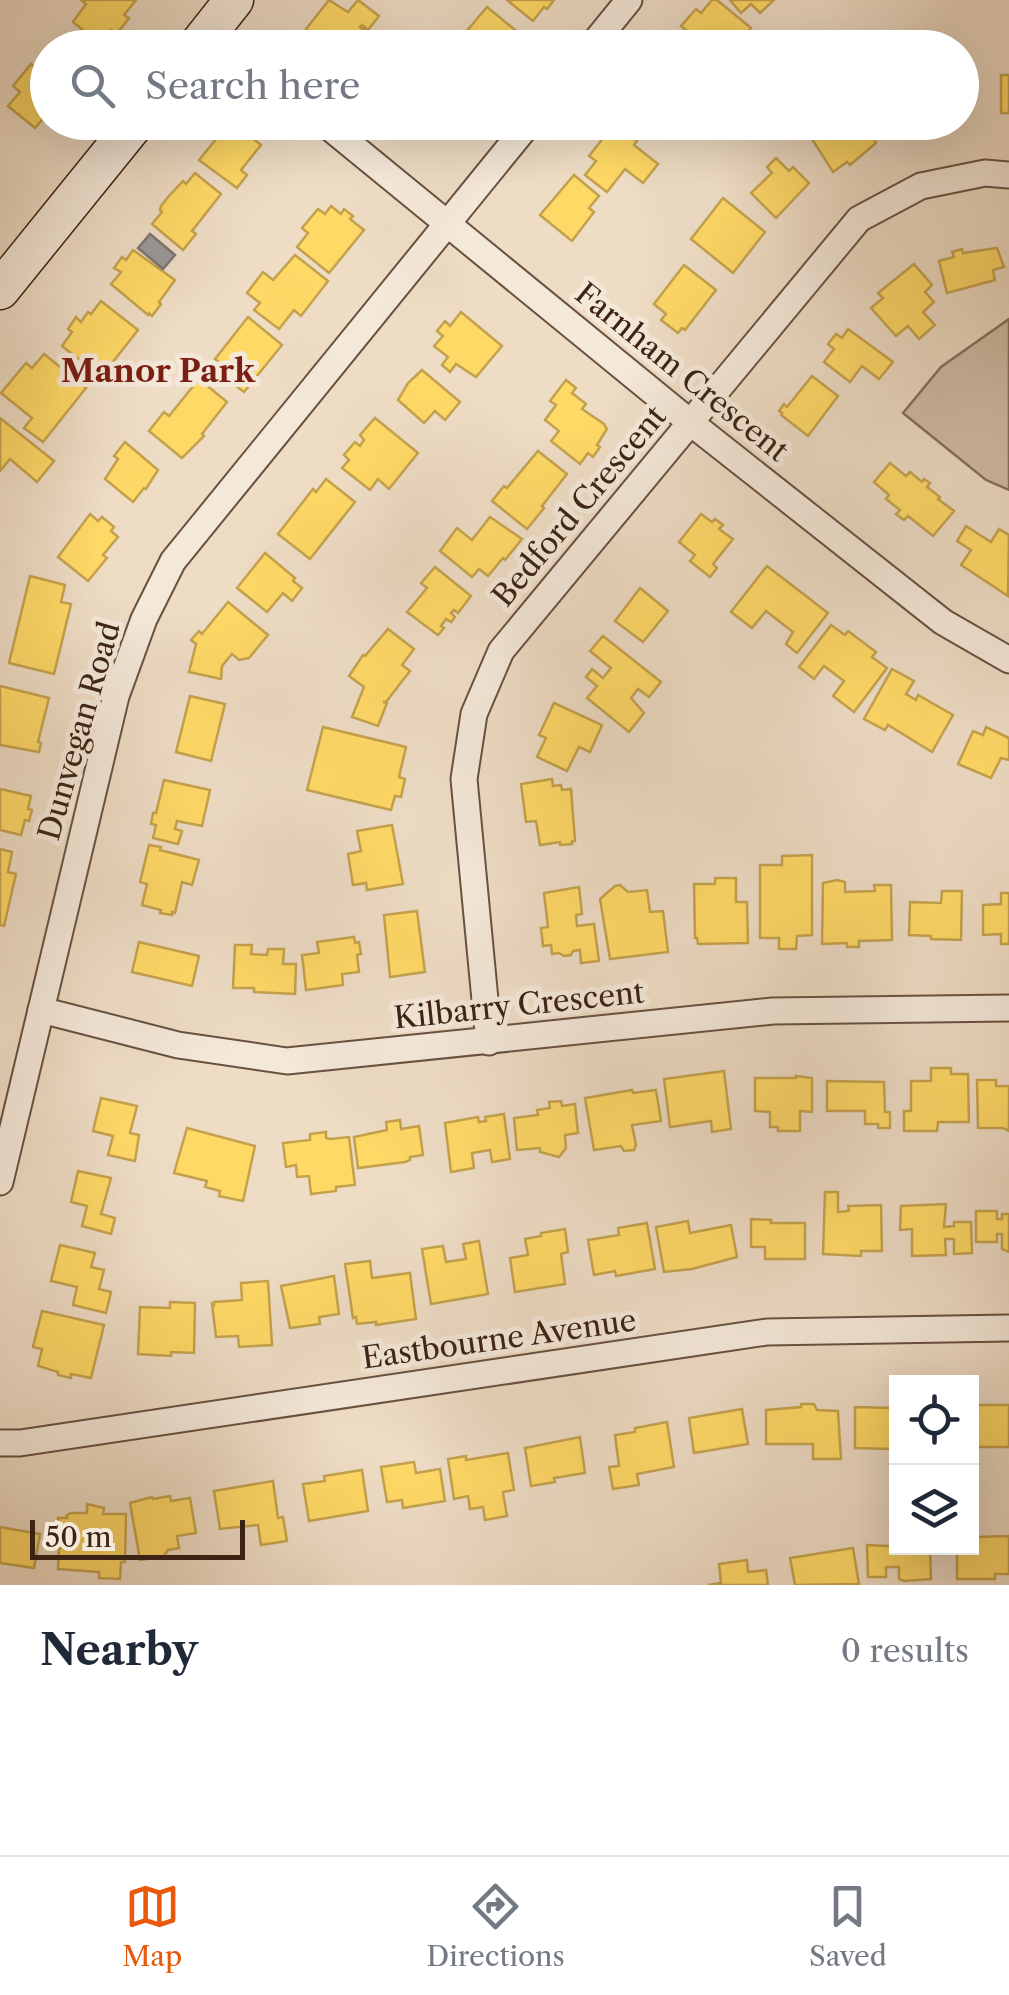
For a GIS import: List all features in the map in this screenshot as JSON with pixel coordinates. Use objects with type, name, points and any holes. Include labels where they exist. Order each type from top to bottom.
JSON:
[{"type":"street","points":[[218,30],[234,0]]},
{"type":"street","points":[[605,30],[629,0]]},
{"type":"street","points":[[0,290],[121,140]]},
{"type":"street","name":"Farnham Crescent","points":[[345,140],[691,423],[943,622],[1009,660]]},
{"type":"street","name":"Dunvegan Road","points":[[0,1182],[116,696],[151,604],[174,561],[515,140]]},
{"type":"street","name":"Bedford Crescent","points":[[489,1042],[464,779],[474,714],[501,651],[859,219],[921,186],[985,173],[1009,175]]},
{"type":"street","name":"Kilbarry Crescent","points":[[41,1010],[178,1045],[286,1061],[772,1011],[1009,1008]]},
{"type":"street","name":"Eastbourne Avenue","points":[[0,1443],[20,1444],[767,1332],[1009,1328]]},
{"type":"shaded area","points":[[1009,319],[1009,490],[986,480],[903,413],[941,367]]},
{"type":"building: Homes","points":[[81,0],[136,0],[124,15],[129,18],[120,30],[83,30],[73,22],[86,4]]},
{"type":"building: Homes","points":[[329,0],[348,12],[358,0],[379,16],[368,30],[362,25],[364,30],[306,29]]},
{"type":"building: Homes","points":[[507,0],[554,0],[533,21]]},
{"type":"building: Homes","points":[[712,0],[717,0],[751,28],[686,30],[681,26],[696,9],[701,13]]},
{"type":"building: Homes","points":[[730,0],[774,0],[760,13],[751,4],[741,13]]},
{"type":"building: Homes","points":[[487,7],[515,30],[468,30]]},
{"type":"building: Homes","points":[[30,65],[30,124],[8,106],[20,92],[13,86]]},
{"type":"building: Homes","points":[[1001,75],[1009,75],[1009,113],[1001,113]]},
{"type":"building: Homes","points":[[215,140],[255,140],[261,145],[241,170],[247,175],[237,188],[199,160]]},
{"type":"building: Homes","points":[[602,140],[636,140],[634,145],[658,164],[643,183],[625,169],[607,192],[585,175],[596,161],[589,156]]},
{"type":"building: Homes","points":[[813,140],[874,140],[876,143],[850,165],[847,162],[833,172]]},
{"type":"building: Homes","points":[[776,158],[789,171],[793,167],[809,183],[776,218],[751,193],[772,173],[767,167]]},
{"type":"building: Homes","points":[[195,173],[221,194],[192,231],[196,234],[183,250],[152,224],[168,197]]},
{"type":"building: Homes","points":[[574,175],[599,196],[589,208],[594,212],[572,241],[540,215]]},
{"type":"building: Homes","points":[[723,198],[765,232],[733,273],[691,239]]},
{"type":"building: Homes","points":[[331,206],[341,214],[344,209],[364,230],[329,273],[297,247],[308,233],[302,228],[318,209],[325,214]]},
{"type":"building: Homes","points":[[997,248],[1004,267],[993,270],[995,280],[947,293],[939,261],[954,257],[952,252],[962,249],[963,253]]},
{"type":"building: Homes","points":[[133,250],[175,280],[152,316],[111,284],[121,272],[114,268]]},
{"type":"building: Homes","points":[[295,255],[328,281],[301,316],[294,310],[279,329],[254,310],[260,303],[247,293],[263,272],[273,280]]},
{"type":"building: Homes","points":[[914,264],[932,285],[925,292],[934,302],[923,312],[935,325],[919,339],[908,326],[896,336],[871,308],[883,298],[878,293]]},
{"type":"building: Homes","points":[[684,265],[716,290],[685,330],[682,328],[678,333],[661,320],[666,314],[654,304]]},
{"type":"building: Homes","points":[[101,301],[138,330],[101,377],[62,346],[76,317],[81,322]]},
{"type":"building: Homes","points":[[461,312],[502,346],[476,377],[456,364],[450,372],[442,365],[448,357],[434,346],[443,336],[437,331],[445,321],[450,326]]},
{"type":"building: Homes","points":[[248,317],[282,345],[244,392],[220,373],[225,367],[215,359]]},
{"type":"building: Homes","points":[[848,329],[893,362],[879,379],[862,366],[850,382],[824,362],[834,349],[828,344],[836,334],[842,338]]},
{"type":"building: Homes","points":[[44,354],[86,388],[43,442],[24,428],[32,418],[1,393],[26,363],[32,368]]},
{"type":"building: Homes","points":[[422,370],[460,402],[445,420],[435,411],[424,423],[398,400]]},
{"type":"building: Homes","points":[[812,376],[838,396],[808,436],[779,411],[784,404],[787,407]]},
{"type":"building: Homes","points":[[199,379],[227,402],[204,436],[182,458],[149,431],[164,412],[169,416]]},
{"type":"building: Homes","points":[[566,380],[576,388],[572,393],[586,404],[582,409],[607,429],[593,457],[588,453],[580,464],[551,441],[559,431],[545,420],[556,405],[550,401]]},
{"type":"building: Homes","points":[[0,418],[54,461],[37,482],[10,459],[0,471]]},
{"type":"building: Homes","points":[[375,418],[418,453],[389,489],[378,479],[370,490],[342,468],[349,460],[344,455],[355,442],[360,446],[364,440],[360,435]]},
{"type":"building: Homes","points":[[125,442],[158,470],[133,502],[105,479],[118,459],[114,456]]},
{"type":"building: Homes","points":[[538,451],[567,474],[527,529],[492,501]]},
{"type":"building: Homes","points":[[890,463],[906,476],[910,472],[930,483],[927,487],[954,511],[933,536],[908,516],[904,520],[896,514],[900,510],[874,482]]},
{"type":"building: Homes","points":[[326,479],[355,502],[310,559],[278,534],[313,489],[316,492]]},
{"type":"building: Homes","points":[[90,514],[98,521],[102,517],[114,527],[111,531],[118,537],[88,581],[58,557]]},
{"type":"building: Homes","points":[[701,514],[723,525],[719,529],[733,539],[713,564],[717,568],[710,577],[690,561],[695,555],[679,542]]},
{"type":"building: Homes","points":[[490,517],[522,539],[488,576],[479,569],[472,577],[440,551],[457,528],[472,540]]},
{"type":"building: Homes","points":[[966,526],[991,542],[999,529],[1009,535],[1008,596],[961,565],[971,550],[957,541]]},
{"type":"building: Homes","points":[[265,553],[302,588],[292,601],[283,593],[267,612],[237,588]]},
{"type":"building: Homes","points":[[767,566],[828,613],[797,653],[786,644],[793,632],[766,611],[752,628],[731,612]]},
{"type":"building: Homes","points":[[435,567],[471,596],[458,613],[451,613],[455,617],[451,622],[446,619],[438,635],[407,612],[427,588],[421,583]]},
{"type":"building: Homes","points":[[30,576],[65,585],[61,602],[71,604],[54,674],[9,663]]},
{"type":"building: Homes","points":[[640,588],[668,611],[643,642],[615,621]]},
{"type":"building: Homes","points":[[228,602],[268,635],[249,658],[239,660],[232,654],[222,666],[221,679],[189,672],[196,644],[191,640],[199,631],[202,634]]},
{"type":"building: Homes","points":[[831,625],[845,635],[848,631],[876,652],[872,657],[887,668],[854,712],[833,696],[844,681],[824,666],[814,679],[799,667]]},
{"type":"building: Homes","points":[[388,629],[414,649],[402,665],[410,671],[383,702],[387,703],[378,726],[352,717],[364,687],[349,676]]},
{"type":"building: Homes","points":[[603,636],[661,682],[649,697],[638,689],[631,698],[644,713],[629,732],[587,698],[597,686],[586,677],[592,669],[603,678],[611,668],[590,651]]},
{"type":"building: Homes","points":[[892,669],[914,681],[906,694],[916,700],[918,695],[953,715],[932,752],[888,725],[885,730],[864,719]]},
{"type":"building: Homes","points":[[0,686],[49,698],[39,752],[0,745]]},
{"type":"building: Homes","points":[[190,696],[225,704],[211,761],[176,752]]},
{"type":"building: Homes","points":[[554,703],[602,725],[590,752],[579,747],[567,771],[537,757],[546,738],[539,735]]},
{"type":"building: Homes","points":[[323,727],[406,747],[399,777],[405,779],[401,797],[395,796],[391,810],[307,790]]},
{"type":"building: Homes","points":[[986,727],[1009,738],[1009,760],[1001,758],[991,778],[958,764],[973,731],[983,735]]},
{"type":"building: Homes","points":[[552,779],[553,786],[571,789],[575,841],[572,844],[540,845],[536,821],[526,822],[521,784]]},
{"type":"building: Homes","points":[[164,780],[210,790],[202,826],[177,821],[175,829],[182,831],[178,844],[153,838],[153,813]]},
{"type":"building: Homes","points":[[0,789],[31,796],[28,809],[32,810],[21,835],[0,830]]},
{"type":"building: Homes","points":[[392,825],[403,884],[367,890],[366,883],[353,885],[348,854],[361,851],[357,831]]},
{"type":"building: Homes","points":[[149,845],[199,860],[192,885],[182,882],[172,915],[142,905],[147,884],[140,882]]},
{"type":"building: Homes","points":[[0,849],[12,852],[8,872],[16,874],[4,926],[0,925]]},
{"type":"building: Homes","points":[[812,855],[812,935],[797,936],[796,949],[779,949],[779,938],[760,938],[760,865],[782,865],[782,856]]},
{"type":"building: Homes","points":[[715,878],[736,878],[736,902],[747,902],[748,943],[698,944],[694,884],[715,884]]},
{"type":"building: Homes","points":[[845,882],[845,892],[875,891],[874,885],[891,885],[892,940],[859,941],[859,947],[847,947],[847,943],[822,944],[823,883]]},
{"type":"building: Homes","points":[[620,885],[628,892],[647,890],[650,912],[663,911],[668,952],[610,959],[600,899]]},
{"type":"building: Homes","points":[[579,887],[582,914],[576,915],[577,926],[594,924],[599,961],[581,963],[580,950],[564,956],[552,954],[551,945],[543,946],[541,928],[548,927],[544,893]]},
{"type":"building: Homes","points":[[942,891],[962,891],[961,940],[909,935],[910,902],[941,903]]},
{"type":"building: Homes","points":[[1001,893],[1009,893],[1009,944],[1001,944],[1001,934],[983,935],[983,905],[1001,904]]},
{"type":"building: Homes","points":[[417,911],[425,972],[390,977],[384,915]]},
{"type":"building: Homes","points":[[354,937],[361,954],[357,955],[359,972],[342,974],[343,985],[306,990],[302,955],[319,953],[317,942]]},
{"type":"building: Homes","points":[[139,942],[199,956],[192,986],[132,972]]},
{"type":"building: Homes","points":[[235,945],[252,945],[251,954],[267,955],[268,949],[284,949],[283,964],[296,964],[295,994],[233,988]]},
{"type":"building: Homes","points":[[931,1068],[951,1068],[951,1074],[968,1074],[969,1122],[938,1122],[937,1131],[904,1131],[904,1111],[911,1111],[911,1081],[931,1081]]},
{"type":"building: Homes","points":[[724,1071],[731,1129],[712,1132],[711,1121],[670,1127],[664,1079]]},
{"type":"building: Homes","points":[[755,1078],[812,1078],[812,1112],[800,1111],[800,1131],[778,1131],[778,1127],[770,1127],[770,1112],[755,1111]]},
{"type":"building: Homes","points":[[977,1080],[996,1080],[996,1086],[1009,1086],[1009,1131],[978,1128]]},
{"type":"building: Homes","points":[[827,1081],[884,1082],[890,1128],[865,1124],[865,1111],[827,1111]]},
{"type":"building: Homes","points":[[656,1090],[661,1121],[632,1125],[634,1150],[624,1151],[621,1146],[594,1150],[585,1098]]},
{"type":"building: Homes","points":[[101,1098],[137,1106],[130,1133],[139,1135],[135,1161],[108,1155],[113,1136],[93,1131]]},
{"type":"building: Homes","points":[[561,1101],[562,1106],[575,1104],[578,1133],[565,1135],[566,1148],[559,1157],[540,1152],[540,1148],[517,1150],[514,1118],[538,1115],[537,1110],[550,1108],[549,1102]]},
{"type":"building: Homes","points":[[504,1114],[510,1159],[492,1162],[490,1150],[472,1153],[474,1168],[451,1172],[445,1123],[478,1117],[479,1122],[486,1121],[485,1117]]},
{"type":"building: Homes","points":[[400,1120],[401,1129],[419,1126],[423,1155],[405,1162],[358,1168],[354,1137],[387,1130],[386,1122]]},
{"type":"building: Homes","points":[[187,1128],[255,1146],[243,1201],[219,1196],[220,1191],[205,1187],[207,1181],[174,1173]]},
{"type":"building: Homes","points":[[326,1132],[330,1139],[349,1137],[355,1185],[311,1194],[309,1176],[297,1177],[296,1165],[286,1167],[283,1143],[310,1140],[310,1134]]},
{"type":"building: Homes","points":[[78,1171],[111,1178],[101,1214],[115,1218],[111,1234],[82,1226],[87,1206],[71,1202]]},
{"type":"building: Homes","points":[[825,1192],[838,1192],[838,1212],[849,1211],[848,1206],[881,1205],[882,1251],[861,1251],[861,1256],[823,1254]]},
{"type":"building: Homes","points":[[946,1204],[944,1227],[954,1226],[954,1222],[971,1222],[972,1253],[954,1254],[954,1239],[945,1239],[946,1255],[912,1256],[912,1229],[900,1230],[901,1206]]},
{"type":"building: Homes","points":[[976,1211],[997,1211],[997,1219],[1009,1214],[1009,1252],[1002,1249],[1002,1234],[997,1234],[997,1242],[976,1242]]},
{"type":"building: Homes","points":[[751,1219],[805,1223],[805,1259],[765,1259],[765,1247],[751,1247]]},
{"type":"building: Homes","points":[[688,1221],[690,1233],[731,1225],[737,1257],[664,1272],[656,1227]]},
{"type":"building: Homes","points":[[647,1223],[655,1269],[616,1276],[615,1271],[594,1275],[588,1240],[619,1235],[618,1228]]},
{"type":"building: Homes","points":[[565,1229],[568,1252],[561,1254],[565,1284],[515,1292],[510,1258],[528,1255],[525,1239]]},
{"type":"building: Homes","points":[[479,1241],[488,1294],[431,1304],[422,1249],[443,1246],[446,1262],[466,1259],[463,1244]]},
{"type":"building: Homes","points":[[60,1245],[95,1253],[91,1267],[104,1270],[99,1289],[111,1292],[106,1313],[73,1305],[77,1287],[51,1281]]},
{"type":"building: Homes","points":[[370,1261],[372,1278],[410,1273],[416,1319],[357,1324],[345,1264]]},
{"type":"building: Homes","points":[[334,1276],[339,1314],[319,1317],[320,1324],[290,1328],[281,1286]]},
{"type":"building: Homes","points":[[268,1281],[272,1345],[239,1347],[238,1336],[216,1337],[212,1304],[242,1300],[241,1283]]},
{"type":"building: Homes","points":[[170,1302],[195,1303],[194,1353],[138,1354],[140,1307],[170,1308]]},
{"type":"building: Homes","points":[[42,1311],[104,1325],[91,1378],[71,1374],[71,1378],[38,1366],[42,1349],[33,1347]]},
{"type":"building: Homes","points":[[801,1404],[838,1411],[841,1459],[813,1459],[813,1444],[766,1444],[766,1410]]},
{"type":"building: Homes","points":[[979,1405],[1009,1405],[1009,1447],[979,1447]]},
{"type":"building: Homes","points":[[855,1407],[889,1408],[889,1449],[855,1448]]},
{"type":"building: Homes","points":[[742,1409],[748,1444],[694,1453],[689,1418]]},
{"type":"building: Homes","points":[[667,1422],[674,1467],[637,1474],[639,1485],[613,1489],[609,1467],[619,1466],[615,1435]]},
{"type":"building: Homes","points":[[580,1437],[585,1473],[531,1486],[525,1448]]},
{"type":"building: Homes","points":[[508,1453],[514,1490],[503,1492],[507,1516],[485,1520],[483,1507],[470,1509],[468,1496],[454,1499],[448,1459]]},
{"type":"building: Homes","points":[[414,1462],[416,1473],[440,1469],[445,1501],[403,1508],[402,1500],[387,1502],[381,1467]]},
{"type":"building: Homes","points":[[362,1470],[368,1511],[309,1521],[303,1484]]},
{"type":"building: Homes","points":[[273,1481],[278,1518],[283,1517],[287,1541],[261,1545],[258,1525],[220,1529],[214,1491]]},
{"type":"building: Homes","points":[[170,1496],[171,1501],[190,1498],[196,1533],[177,1536],[179,1548],[168,1550],[164,1556],[140,1560],[130,1503]]},
{"type":"building: Homes","points":[[87,1504],[104,1508],[103,1514],[126,1514],[125,1562],[121,1562],[120,1579],[99,1578],[99,1572],[58,1569],[59,1548],[67,1548],[67,1535],[58,1535],[58,1518],[87,1513]]},
{"type":"building: Homes","points":[[0,1527],[40,1534],[34,1568],[0,1563]]},
{"type":"building: Homes","points":[[1009,1536],[1009,1574],[995,1574],[995,1579],[957,1579],[957,1555],[979,1555],[979,1537]]},
{"type":"building: Homes","points":[[867,1545],[889,1546],[889,1555],[930,1555],[931,1579],[904,1581],[899,1579],[899,1567],[886,1567],[886,1577],[868,1577]]},
{"type":"building: Homes","points":[[853,1548],[859,1584],[795,1585],[790,1558]]},
{"type":"building: Homes","points":[[747,1560],[748,1572],[766,1570],[768,1585],[708,1585],[721,1583],[719,1564]]},
{"type":"building: Industry","points":[[150,234],[175,255],[163,269],[138,248]]},
{"type":"district","name":"Manor Park","points":[[158,370]]}]
